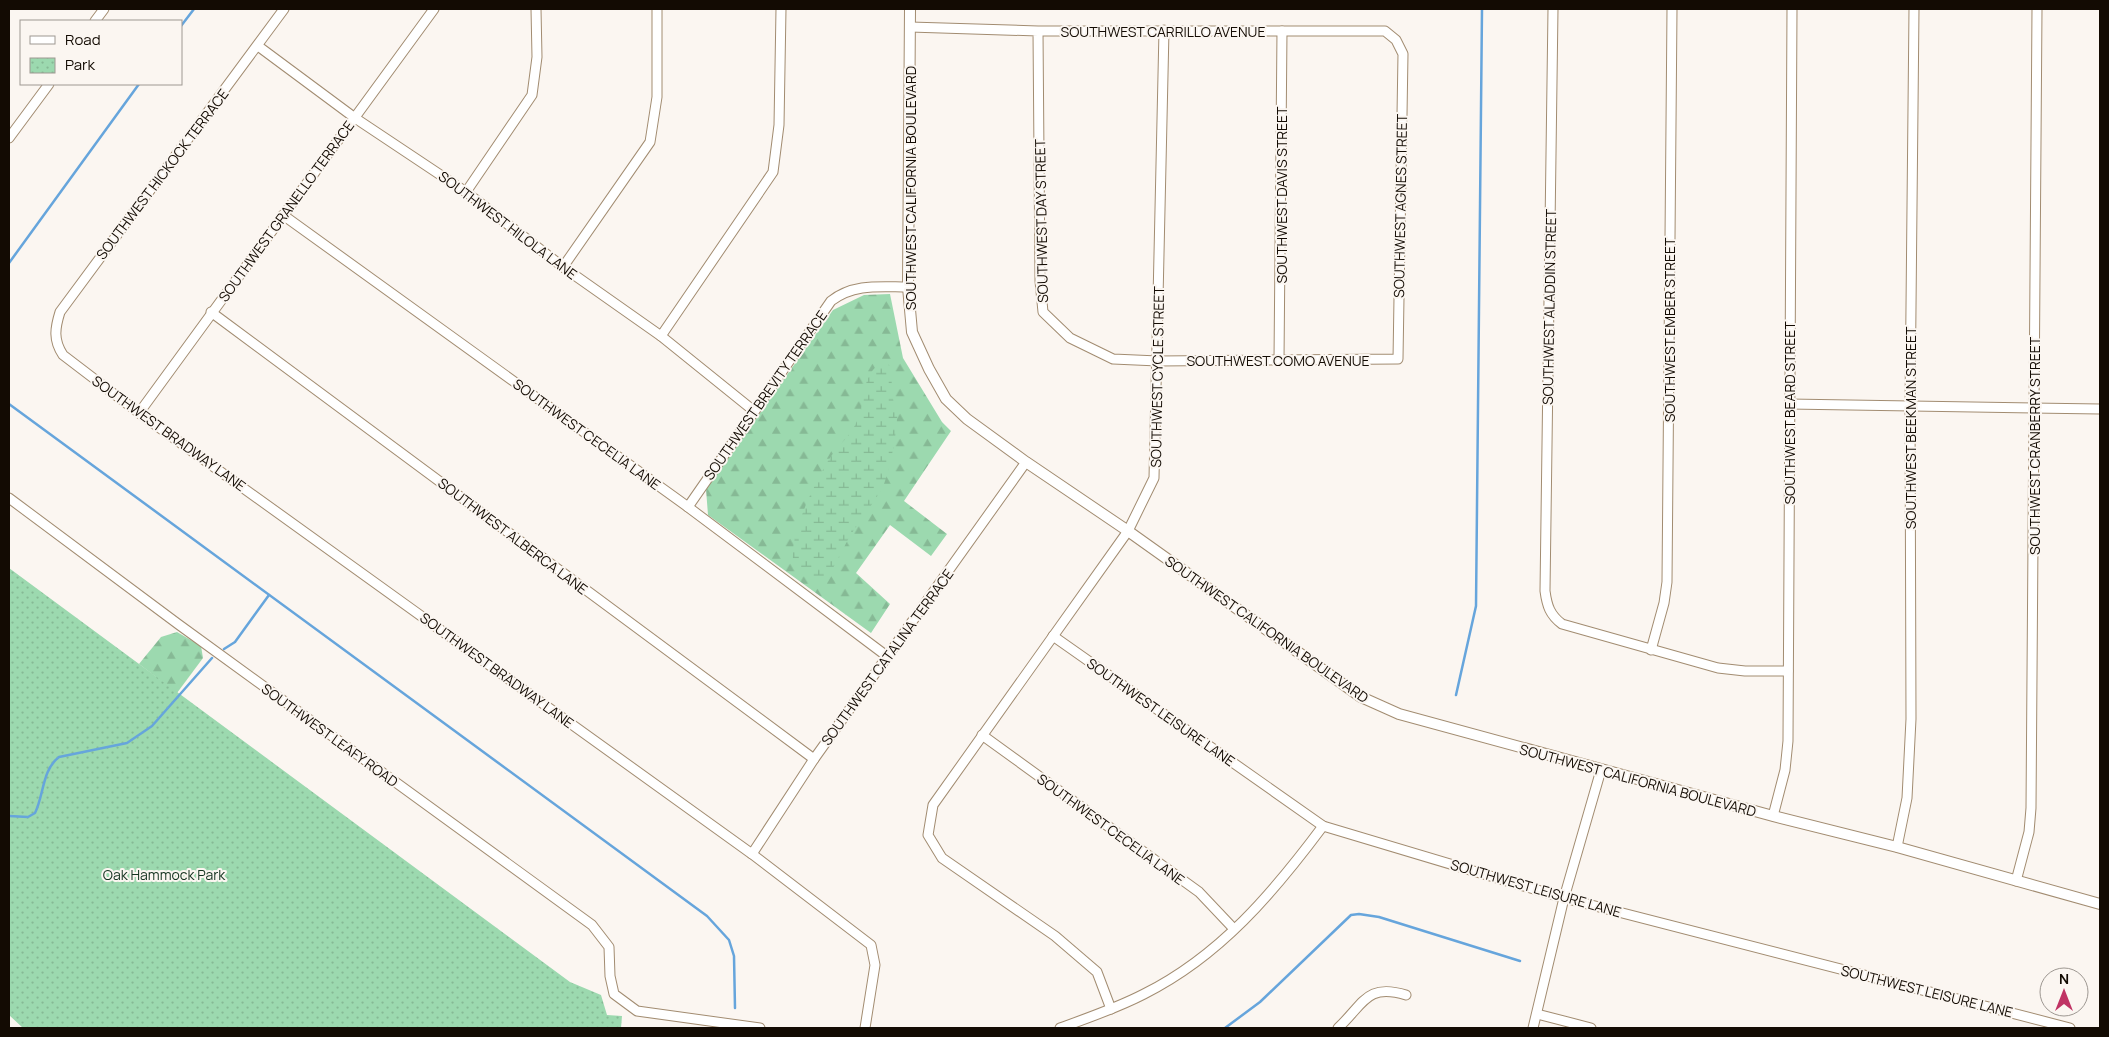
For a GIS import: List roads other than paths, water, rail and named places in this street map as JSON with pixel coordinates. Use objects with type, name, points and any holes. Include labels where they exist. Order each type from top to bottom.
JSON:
[{"type":"street","points":[[96,20],[104,9]]},
{"type":"street","name":"SOUTHWEST HICKOCK TERRACE","points":[[56,346],[54,329],[60,312],[284,9]]},
{"type":"street","name":"SOUTHWEST GRANELLO TERRACE","points":[[139,413],[434,9]]},
{"type":"street","points":[[466,192],[532,95],[537,57],[536,9]]},
{"type":"street","points":[[563,267],[650,142],[657,97],[657,9]]},
{"type":"street","points":[[661,336],[774,172],[779,125],[781,9]]},
{"type":"street","name":"SOUTHWEST CALIFORNIA BOULEVARD","points":[[910,9],[908,287],[912,332],[929,369],[946,399],[967,418],[1026,462],[1128,531],[1361,696],[1380,707],[1399,714],[1601,770],[1897,847],[2100,904]]},
{"type":"street","name":"SOUTHWEST ALADDIN STREET","points":[[1553,9],[1545,591],[1547,605],[1555,618],[1562,624],[1651,650]]},
{"type":"street","name":"SOUTHWEST EMBER STREET","points":[[1651,650],[1668,582],[1672,9]]},
{"type":"street","name":"SOUTHWEST BEARD STREET","points":[[1773,816],[1787,758],[1792,9]]},
{"type":"street","name":"SOUTHWEST BEEKMAN STREET","points":[[1897,847],[1907,798],[1911,720],[1910,406],[1914,9]]},
{"type":"street","name":"SOUTHWEST CRANBERRY STREET","points":[[2016,881],[2030,822],[2037,9]]},
{"type":"street","name":"SOUTHWEST CARRILLO AVENUE","points":[[910,27],[1038,31],[1385,31],[1396,40],[1403,54]]},
{"type":"street","name":"SOUTHWEST CYCLE STREET","points":[[1111,1009],[1097,972],[1055,936],[942,858],[928,835],[933,805],[1128,531],[1154,478],[1164,30]]},
{"type":"street","name":"SOUTHWEST DAY STREET","points":[[1038,31],[1040,281],[1043,312],[1070,338],[1112,358],[1158,360]]},
{"type":"street","name":"SOUTHWEST DAVIS STREET","points":[[1279,360],[1282,31]]},
{"type":"street","name":"SOUTHWEST HILOLA LANE","points":[[258,46],[355,118],[466,192],[563,267],[661,336],[754,411]]},
{"type":"street","name":"SOUTHWEST AGNES STREET","points":[[1398,358],[1403,54]]},
{"type":"street","points":[[9,138],[48,85]]},
{"type":"street","name":"SOUTHWEST CECELIA LANE","points":[[284,215],[688,507],[888,657]]},
{"type":"street","name":"SOUTHWEST BREVITY TERRACE","points":[[688,507],[831,302],[847,291],[856,288],[908,287]]},
{"type":"street","name":"SOUTHWEST ALBERCA LANE","points":[[211,312],[814,759]]},
{"type":"street","name":"SOUTHWEST BRADWAY LANE","points":[[56,346],[63,355],[139,413],[752,854],[870,945],[875,965],[865,1028]]},
{"type":"street","name":"SOUTHWEST COMO AVENUE","points":[[1158,360],[1398,358]]},
{"type":"street","points":[[1789,404],[2100,409]]},
{"type":"street","name":"SOUTHWEST CATALINA TERRACE","points":[[752,854],[814,759],[1026,462]]},
{"type":"street","name":"SOUTHWEST LEAFY ROAD","points":[[9,498],[178,624],[592,925],[609,947],[614,994],[637,1010],[760,1028]]},
{"type":"street","name":"SOUTHWEST LEISURE LANE","points":[[1052,636],[1323,826],[1564,898],[2070,1028]]},
{"type":"street","points":[[1651,650],[1729,670],[1788,671]]},
{"type":"street","name":"SOUTHWEST CECELIA LANE","points":[[982,735],[1199,892],[1234,929]]},
{"type":"street","points":[[1533,1028],[1564,898],[1601,770]]},
{"type":"street","points":[[1060,1028],[1111,1009],[1164,983],[1207,954],[1267,898],[1323,826]]},
{"type":"street","points":[[1338,1028],[1372,994],[1390,990],[1406,996]]},
{"type":"street","points":[[1537,1014],[1591,1028]]},
{"type":"waterway","points":[[182,25],[194,9]]},
{"type":"waterway","points":[[1456,695],[1476,606],[1482,9]]},
{"type":"waterway","points":[[9,263],[138,85]]},
{"type":"waterway","points":[[9,404],[707,916],[729,940],[734,956],[735,1008]]},
{"type":"waterway","points":[[224,649],[235,642],[269,595]]},
{"type":"waterway","points":[[9,816],[28,817],[35,813],[46,776],[53,762],[59,757],[127,743],[152,726],[212,658]]},
{"type":"waterway","points":[[1225,1028],[1260,1002],[1351,915],[1359,914],[1379,917],[1520,961]]},
{"type":"park label","name":"Oak Hammock Park","points":[[164,874]]}]
